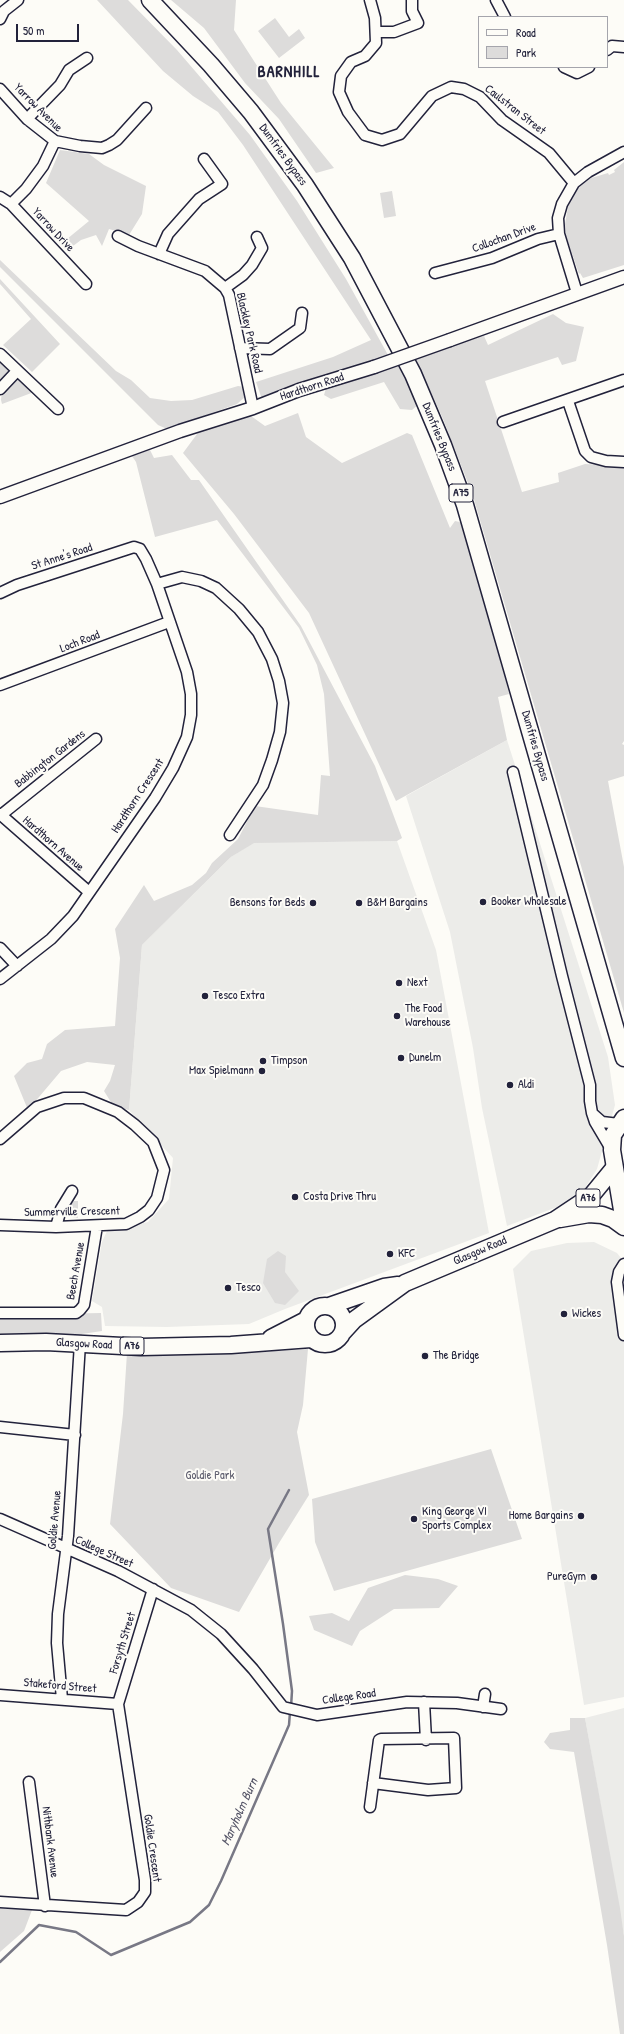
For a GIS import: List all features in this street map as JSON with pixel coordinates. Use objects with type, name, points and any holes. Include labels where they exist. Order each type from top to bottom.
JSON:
[{"type":"main road","name":"Dumfries Bypass","points":[[150,0],[201,53],[246,106],[305,185],[352,258],[413,374],[443,445],[465,505],[624,1058]]},
{"type":"main road","points":[[622,1118],[613,1135],[612,1150],[624,1222]]},
{"type":"main road","name":"Glasgow Road","points":[[555,1220],[591,1196],[614,1168]]},
{"type":"main road","name":"Glasgow Road","points":[[343,1332],[354,1320],[406,1283],[555,1220],[589,1214],[602,1215],[613,1219],[624,1227]]},
{"type":"main road","name":"Glasgow Road","points":[[328,1306],[384,1287],[406,1283]]},
{"type":"main road","points":[[328,1306],[340,1313],[343,1319],[343,1332]]},
{"type":"main road","name":"A76","points":[[306,1320],[315,1309],[328,1306]]},
{"type":"main road","points":[[306,1320],[306,1330],[311,1339]]},
{"type":"main road","name":"Glasgow Road","points":[[264,1342],[306,1320]]},
{"type":"main road","name":"A76","points":[[311,1339],[320,1344],[330,1344],[340,1337],[343,1332]]},
{"type":"main road","name":"Glasgow Road","points":[[0,1343],[80,1343],[141,1347],[230,1345],[311,1339]]},
{"type":"street","points":[[0,19],[4,11],[18,0]]},
{"type":"street","name":"Caulstran Street","points":[[370,0],[375,18],[376,43],[365,56],[351,62],[341,76],[339,92],[348,112],[365,135],[382,140],[400,134],[432,96],[451,87],[464,89],[480,97],[502,120],[549,152],[574,183]]},
{"type":"street","points":[[376,32],[394,32],[418,23],[412,11],[412,0]]},
{"type":"street","points":[[496,0],[504,16]]},
{"type":"street","points":[[608,49],[612,46],[624,47]]},
{"type":"street","points":[[27,119],[60,85],[69,70],[87,58]]},
{"type":"street","points":[[566,68],[577,73],[587,68]]},
{"type":"street","name":"Yarrow Avenue","points":[[0,89],[27,119],[55,141],[43,166],[26,189],[11,204]]},
{"type":"street","points":[[55,141],[80,146],[102,148],[117,140],[146,108]]},
{"type":"street","points":[[577,293],[559,234],[558,218],[562,204],[574,183],[588,172],[624,152]]},
{"type":"street","points":[[159,254],[168,234],[199,199],[222,184],[204,159]]},
{"type":"street","name":"Yarrow Drive","points":[[0,196],[11,204],[86,284]]},
{"type":"street","name":"Collochan Drive","points":[[435,273],[492,258],[538,239],[559,234]]},
{"type":"street","name":"Blackley Park Road","points":[[118,236],[159,254],[205,271],[225,288],[229,295],[253,408]]},
{"type":"street","points":[[225,288],[243,275],[252,265],[262,248],[257,237]]},
{"type":"street","name":"Hardthorn Road","points":[[0,497],[154,440],[253,408],[299,390],[374,367],[624,277]]},
{"type":"street","points":[[240,348],[270,349],[300,328],[302,313]]},
{"type":"street","points":[[0,354],[58,408]]},
{"type":"street","points":[[0,389],[17,371]]},
{"type":"street","points":[[503,422],[568,401],[624,380]]},
{"type":"street","points":[[568,401],[585,451],[591,457],[606,461],[624,462]]},
{"type":"street","name":"Hardthorn Crescent","points":[[0,979],[51,939],[73,916],[155,798],[173,768],[187,737],[191,694],[187,672],[157,584],[140,549],[134,547]]},
{"type":"street","name":"St Anne's Road","points":[[0,594],[17,585],[134,547]]},
{"type":"street","points":[[157,584],[182,577],[201,581],[216,588],[239,609],[258,632],[272,659],[279,681],[283,703],[280,732],[272,760],[263,784],[230,835]]},
{"type":"street","name":"Loch Road","points":[[0,685],[169,622]]},
{"type":"street","name":"Babbington Gardens","points":[[0,815],[96,739]]},
{"type":"street","points":[[513,772],[562,976],[587,1071],[590,1085],[592,1113],[597,1126],[612,1150]]},
{"type":"street","name":"Hardthorn Avenue","points":[[0,815],[89,892]]},
{"type":"street","points":[[0,948],[17,966]]},
{"type":"street","name":"Summerville Crescent","points":[[0,1139],[37,1107],[64,1098],[84,1098],[101,1103],[118,1112],[149,1138],[153,1142],[164,1170],[157,1198],[149,1210],[140,1217],[126,1224],[56,1227],[0,1225]]},
{"type":"street","points":[[592,1113],[602,1122],[622,1118]]},
{"type":"street","points":[[56,1227],[61,1209],[72,1191]]},
{"type":"street","name":"Beech Avenue","points":[[0,1313],[76,1313],[80,1310],[84,1306],[96,1226]]},
{"type":"street","points":[[624,1264],[619,1272],[624,1335]]},
{"type":"street","name":"Goldie Avenue","points":[[62,1699],[57,1643],[58,1614],[66,1549],[75,1435],[80,1343]]},
{"type":"street","points":[[0,1427],[75,1435]]},
{"type":"street","name":"College Street","points":[[0,1519],[153,1589]]},
{"type":"street","name":"Forsyth Street","points":[[118,1704],[153,1589]]},
{"type":"street","name":"College Road","points":[[153,1589],[191,1610],[221,1634],[253,1669],[283,1707],[317,1715],[407,1702],[457,1703],[501,1709]]},
{"type":"street","points":[[483,1707],[485,1694]]},
{"type":"street","name":"Stakeford Street","points":[[0,1695],[118,1704]]},
{"type":"street","points":[[424,1702],[426,1740]]},
{"type":"street","name":"Goldie Crescent","points":[[0,1902],[126,1910],[138,1902],[144,1892],[145,1880],[118,1704]]},
{"type":"street","points":[[370,1807],[373,1783],[379,1740],[426,1740],[454,1738],[456,1788],[428,1790],[373,1783]]},
{"type":"street","name":"Nithbank Avenue","points":[[29,1782],[45,1906]]},
{"type":"shaded area","points":[[507,740],[608,1057],[615,1105],[597,1169],[585,1188],[557,1207],[507,1226],[482,1108],[473,1048],[450,932],[406,796]]},
{"type":"shaded area","points":[[397,841],[436,950],[489,1233],[285,1309],[249,1324],[167,1327],[105,1326],[102,1307],[92,1301],[102,1242],[107,1231],[148,1222],[169,1199],[173,1158],[129,1110],[142,945],[231,857],[254,842]]},
{"type":"shaded area","points":[[594,1242],[617,1253],[624,1262],[624,1697],[584,1705],[513,1269],[531,1251],[567,1243]]},
{"type":"shaded area","points":[[624,1708],[624,1936],[585,1718]]},
{"type":"green space","points":[[97,0],[128,0],[177,50],[250,135],[297,201],[346,279],[388,355],[263,402],[256,382],[333,357],[371,340],[243,145],[218,112],[193,96],[163,71]]},
{"type":"green space","points":[[171,0],[236,0],[234,30],[281,103],[334,168],[316,173],[279,119],[245,83],[204,28]]},
{"type":"green space","points":[[275,18],[289,37],[299,29],[305,38],[279,58],[258,31]]},
{"type":"green space","points":[[60,150],[89,154],[104,165],[146,186],[142,214],[129,235],[109,229],[102,246],[96,235],[81,240],[73,246],[67,239],[89,221],[46,183]]},
{"type":"green space","points":[[624,162],[624,265],[583,278],[580,273],[579,274],[566,236],[565,224],[568,207],[579,186],[588,179],[608,173],[609,175],[615,172],[614,170]]},
{"type":"green space","points":[[392,191],[396,216],[384,218],[380,193]]},
{"type":"green space","points":[[0,260],[116,371],[131,380],[150,398],[171,401],[192,400],[238,386],[245,387],[246,396],[237,404],[167,429],[158,425],[0,267]]},
{"type":"green space","points":[[0,279],[60,344],[32,372],[3,345],[31,319],[0,284]]},
{"type":"green space","points":[[553,314],[566,323],[584,327],[576,361],[562,365],[558,357],[485,381],[522,492],[559,482],[558,473],[585,464],[624,466],[624,741],[622,744],[624,745],[624,776],[608,781],[624,867],[624,1013],[473,496],[443,419],[415,357],[484,336],[488,345]]},
{"type":"green space","points":[[0,360],[9,369],[7,376],[0,383]]},
{"type":"green space","points":[[401,364],[420,403],[412,410],[400,409],[384,382],[331,399],[324,395],[326,388]]},
{"type":"green space","points":[[16,379],[21,380],[34,392],[2,404],[2,391]]},
{"type":"green space","points":[[298,413],[306,437],[342,463],[407,433],[412,435],[450,528],[455,521],[464,523],[493,627],[509,694],[498,697],[507,740],[396,801],[309,613],[234,514],[183,453],[200,430],[251,416],[265,426]]},
{"type":"green space","points":[[150,450],[154,458],[172,455],[191,480],[199,480],[301,626],[375,766],[402,838],[397,841],[254,843],[231,857],[142,945],[129,1110],[114,1107],[104,1091],[110,1081],[115,1065],[87,1062],[61,1071],[28,1110],[14,1076],[27,1063],[42,1059],[47,1044],[65,1030],[115,1026],[120,958],[115,929],[144,885],[154,901],[192,885],[206,873],[212,863],[238,839],[255,806],[318,815],[321,775],[330,776],[324,694],[317,665],[299,628],[217,520],[155,537],[136,462],[132,456]]},
{"type":"green space","points":[[74,1201],[78,1201],[78,1218],[67,1216],[68,1207]]},
{"type":"green space","points":[[278,1251],[286,1256],[285,1272],[299,1291],[285,1305],[275,1303],[263,1283],[267,1259]]},
{"type":"green space","points":[[101,1313],[102,1331],[82,1334],[81,1337],[0,1336],[0,1315]]},
{"type":"green space","name":"Goldie Park","points":[[308,1349],[303,1405],[297,1432],[309,1495],[239,1612],[171,1588],[110,1524],[123,1414],[127,1353],[258,1352]]},
{"type":"green space","name":"King George VI Sports Complex","points":[[491,1449],[522,1539],[334,1591],[315,1542],[312,1499]]},
{"type":"green space","points":[[405,1575],[438,1579],[458,1586],[439,1608],[394,1609],[360,1631],[352,1646],[314,1630],[309,1616],[332,1613],[349,1621],[368,1588]]},
{"type":"green space","points":[[570,1718],[585,1718],[620,1908],[624,1936],[624,2034],[620,2034],[607,1945],[574,1752],[550,1749],[544,1742],[550,1733],[570,1730]]},
{"type":"green space","points":[[0,1908],[32,1910],[24,1931],[0,1952]]},
{"type":"waterway","name":"Maryholm Burn","points":[[289,1490],[268,1529],[292,1691],[291,1707]]},
{"type":"waterway","name":"Maryholm Burn","points":[[0,1962],[39,1925],[76,1932],[111,1955],[190,1922],[209,1905],[221,1881],[289,1725],[290,1712]]},
{"type":"place","name":"Booker Wholesale","points":[[483,902]]},
{"type":"place","name":"Bensons for Beds","points":[[313,903]]},
{"type":"place","name":"B&M Bargains","points":[[359,903]]},
{"type":"place","name":"Next","points":[[399,983]]},
{"type":"place","name":"Tesco Extra","points":[[205,996]]},
{"type":"place","name":"The Food Warehouse","points":[[397,1016]]},
{"type":"place","name":"Dunelm","points":[[401,1058]]},
{"type":"place","name":"Timpson","points":[[263,1061]]},
{"type":"place","name":"Max Spielmann","points":[[262,1071]]},
{"type":"place","name":"Aldi","points":[[510,1085]]},
{"type":"place","name":"Costa Drive Thru","points":[[295,1197]]},
{"type":"place","name":"KFC","points":[[390,1254]]},
{"type":"place","name":"Tesco","points":[[228,1288]]},
{"type":"place","name":"Wickes","points":[[564,1314]]},
{"type":"place","name":"The Bridge","points":[[425,1356]]},
{"type":"place","name":"Home Bargains","points":[[581,1516]]},
{"type":"place","name":"King George VI Sports Complex","points":[[414,1519]]},
{"type":"place","name":"PureGym","points":[[594,1577]]},
{"type":"district","name":"BARNHILL","points":[[289,73]]}]
